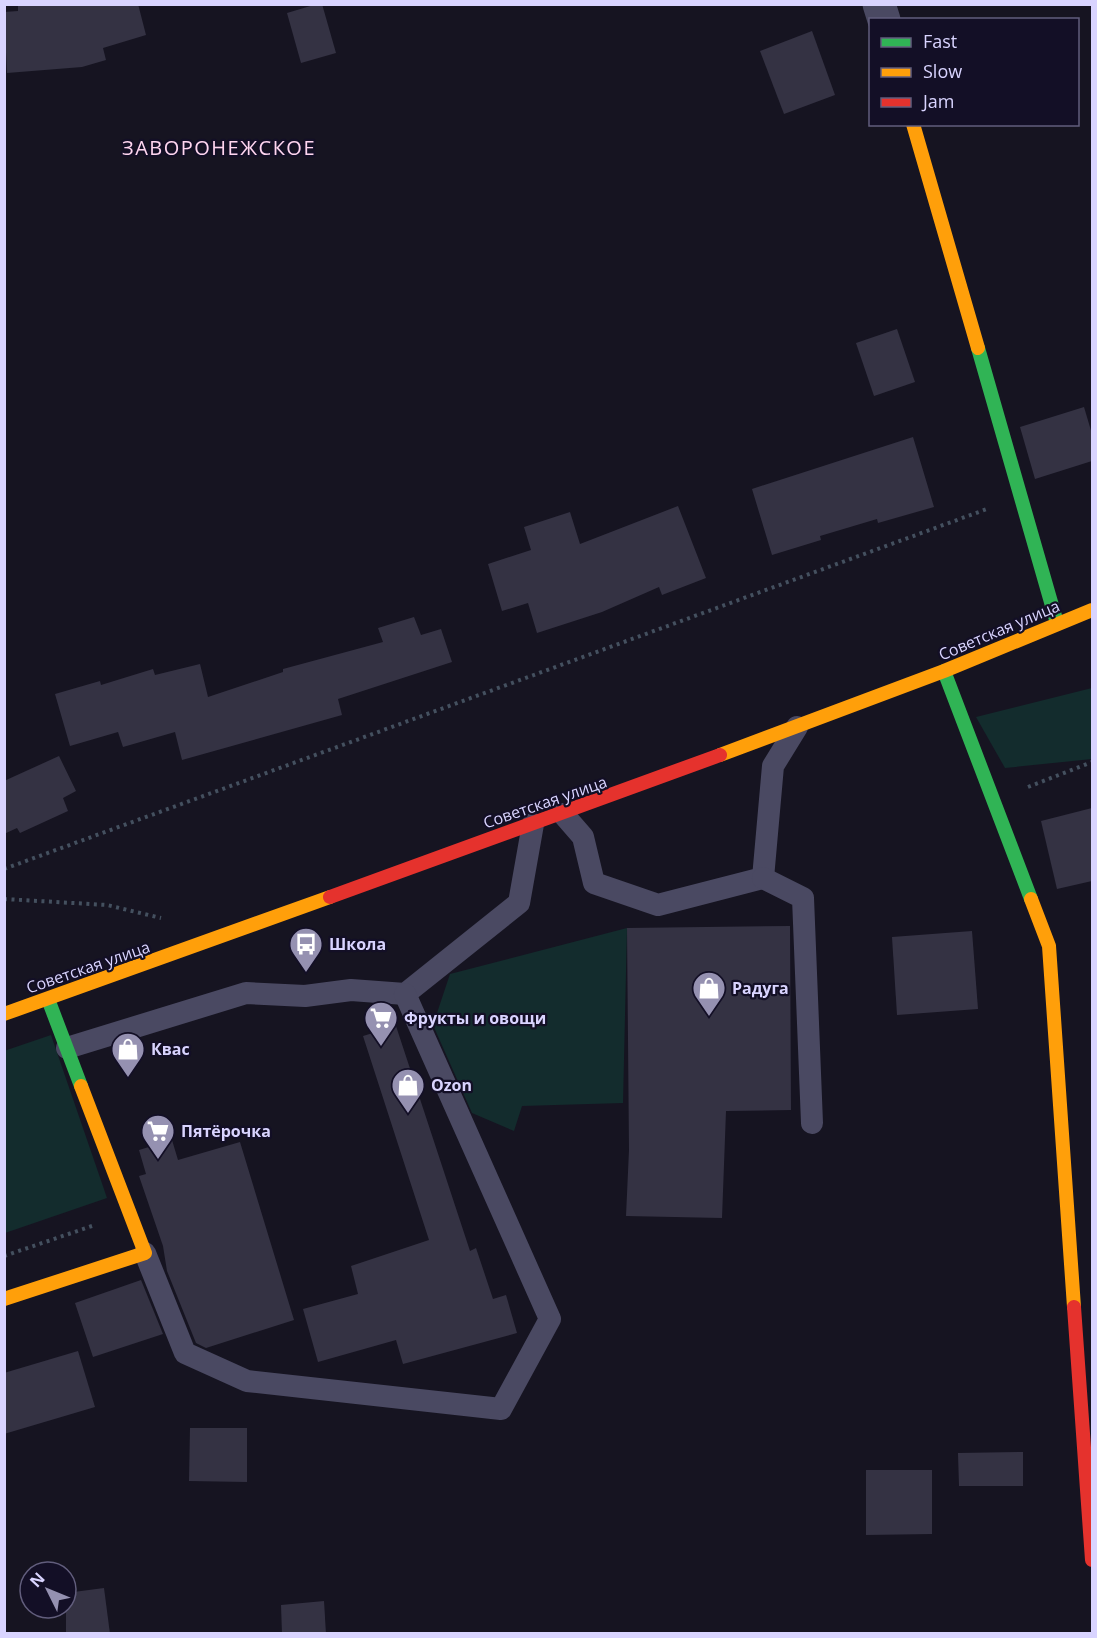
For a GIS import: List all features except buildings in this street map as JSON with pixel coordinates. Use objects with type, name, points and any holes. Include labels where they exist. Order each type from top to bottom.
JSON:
[{"type":"street","points":[[914,126],[1056,623]]},
{"type":"street","name":"Советская улица","points":[[4,1014],[563,814],[944,671],[1092,610]]},
{"type":"street","points":[[944,671],[1049,946],[1092,1560]]},
{"type":"street","points":[[4,1299],[145,1253],[48,999]]},
{"type":"lane","points":[[763,878],[773,766],[797,727]]},
{"type":"lane","points":[[563,814],[583,837],[594,883],[658,905],[763,878],[803,898],[812,1123]]},
{"type":"lane","points":[[67,1048],[246,993],[305,996],[351,990],[405,994],[519,903],[533,824]]},
{"type":"lane","points":[[145,1253],[185,1353],[248,1381],[501,1409],[550,1319],[405,994]]},
{"type":"path","points":[[4,869],[993,507],[1018,494]]},
{"type":"path","points":[[994,801],[1092,762]]},
{"type":"path","points":[[4,899],[106,905],[162,918]]},
{"type":"path","points":[[4,1256],[130,1214]]},
{"type":"green space","points":[[1092,688],[1092,759],[1005,768],[976,717]]},
{"type":"green space","points":[[627,928],[623,1103],[522,1106],[514,1131],[472,1113],[433,1025],[450,974]]},
{"type":"green space","points":[[51,1035],[107,1198],[5,1233],[4,1051]]},
{"type":"traffic: fast","points":[[978,348],[1057,623]]},
{"type":"traffic: fast","points":[[944,671],[1031,899]]},
{"type":"traffic: fast","points":[[48,999],[81,1086]]},
{"type":"traffic: slow","points":[[914,126],[978,348]]},
{"type":"traffic: slow","points":[[720,755],[944,671],[1092,610]]},
{"type":"traffic: slow","points":[[4,1014],[330,897]]},
{"type":"traffic: slow","points":[[1031,899],[1049,946],[1074,1307]]},
{"type":"traffic: slow","points":[[4,1299],[145,1253],[81,1086]]},
{"type":"traffic: jam","points":[[330,897],[720,755]]},
{"type":"traffic: jam","points":[[1074,1307],[1092,1560]]},
{"type":"place","name":"Школа","points":[[306,973]]},
{"type":"place","name":"Радуга","points":[[709,1017]]},
{"type":"place","name":"Фрукты и овощи","points":[[381,1047]]},
{"type":"place","name":"Квас","points":[[128,1078]]},
{"type":"place","name":"Ozon","points":[[408,1114]]},
{"type":"place","name":"Пятёрочка","points":[[158,1160]]},
{"type":"district","name":"ЗАВОРОНЕЖСКОЕ","points":[[219,147]]}]
